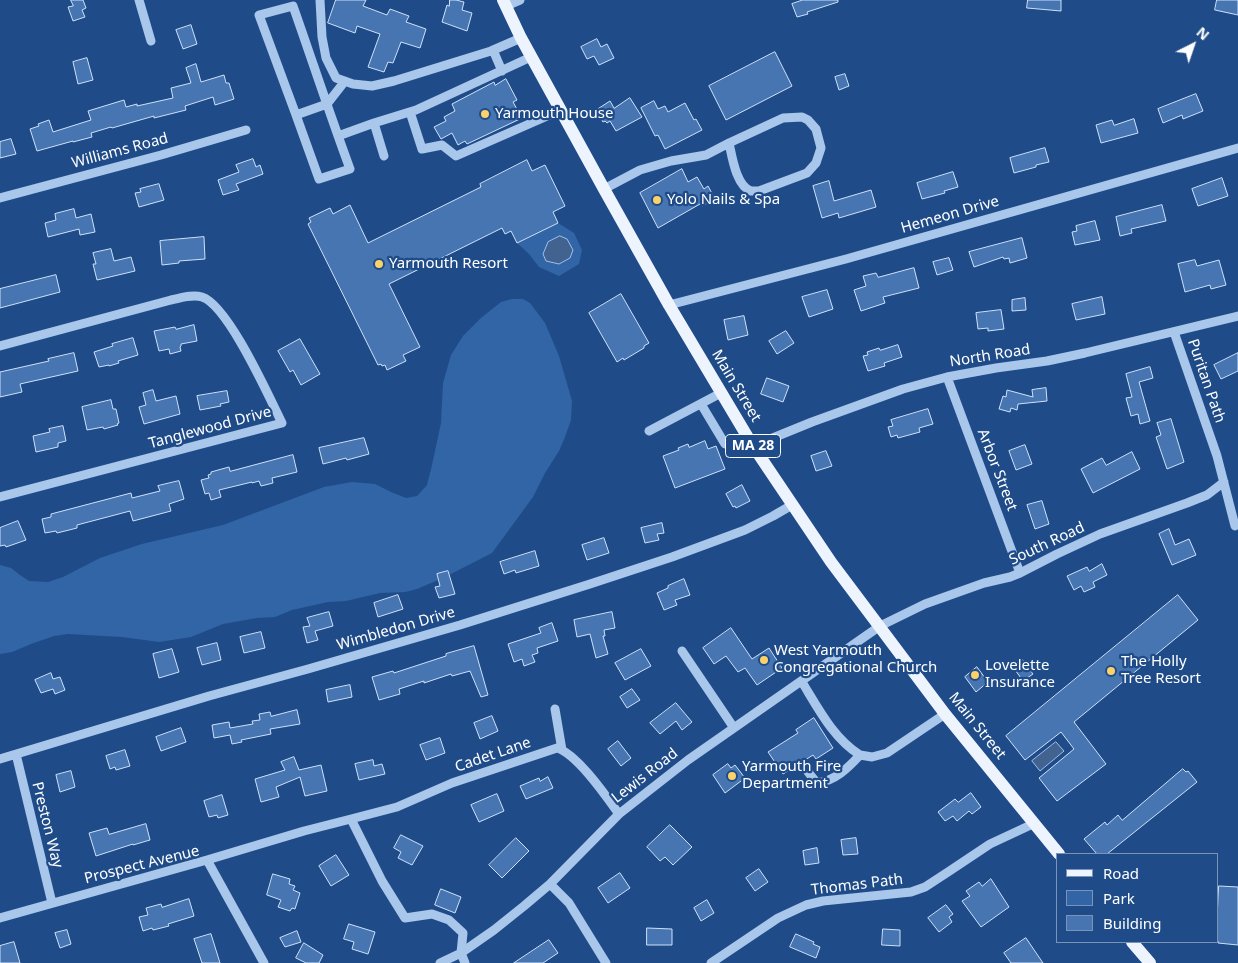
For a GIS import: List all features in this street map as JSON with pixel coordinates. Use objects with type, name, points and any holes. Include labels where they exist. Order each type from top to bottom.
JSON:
[{"type":"main road","name":"Main Street","points":[[504,3],[531,57],[669,305],[753,446],[831,562],[945,714],[1058,853]]},
{"type":"main road","points":[[1133,943],[1150,963]]},
{"type":"street","points":[[139,0],[151,41]]},
{"type":"street","points":[[320,0],[322,38],[326,58],[336,78],[353,84],[372,86],[394,81],[493,50],[521,38]]},
{"type":"street","points":[[504,3],[520,0]]},
{"type":"street","points":[[293,6],[350,169],[319,179],[296,116],[259,15],[293,6]]},
{"type":"street","points":[[493,50],[502,71]]},
{"type":"street","points":[[338,136],[410,112],[531,57]]},
{"type":"street","points":[[296,116],[327,104],[345,81]]},
{"type":"street","points":[[410,112],[422,149],[442,145],[456,156],[560,110]]},
{"type":"street","points":[[604,189],[640,170],[671,161],[706,155],[729,143],[783,118],[802,117],[808,120],[816,129],[820,148],[816,163],[807,173],[759,191],[751,191],[742,185],[729,143]]},
{"type":"street","points":[[374,123],[384,156]]},
{"type":"street","name":"Williams Road","points":[[0,198],[246,130]]},
{"type":"street","name":"Hemeon Drive","points":[[669,305],[846,259],[1238,148]]},
{"type":"street","name":"Tanglewood Drive","points":[[0,346],[171,300],[192,296],[202,297],[211,302],[221,313],[238,337],[282,423],[0,497]]},
{"type":"street","name":"North Road","points":[[753,446],[903,388],[947,377],[1085,353],[1238,316]]},
{"type":"street","name":"Puritan Path","points":[[1174,332],[1217,456],[1235,526]]},
{"type":"street","name":"Arbor Street","points":[[947,377],[1020,573]]},
{"type":"street","points":[[648,431],[721,393]]},
{"type":"street","points":[[701,404],[725,444]]},
{"type":"street","name":"South Road","points":[[880,626],[925,604],[984,583],[1010,577],[1100,534],[1207,495],[1224,482]]},
{"type":"street","name":"Wimbledon Drive","points":[[0,759],[209,696],[460,625],[590,584],[745,530],[792,504]]},
{"type":"street","name":"Lewis Road","points":[[440,963],[461,953],[494,930],[550,884],[619,814],[688,760],[880,626]]},
{"type":"street","points":[[682,651],[734,728]]},
{"type":"street","points":[[802,682],[835,734],[860,755],[872,757],[887,753],[945,714]]},
{"type":"street","points":[[555,709],[562,750],[573,757],[619,814]]},
{"type":"street","name":"Cadet Lane","points":[[207,860],[304,831],[397,807],[452,784],[557,748],[562,750]]},
{"type":"street","name":"Preston Way","points":[[16,754],[52,903]]},
{"type":"street","points":[[808,772],[817,783],[827,782],[846,770],[860,755]]},
{"type":"street","points":[[351,819],[382,881],[405,918],[432,914],[449,920],[463,933],[461,953],[465,963]]},
{"type":"street","name":"Thomas Path","points":[[711,963],[778,918],[806,905],[823,901],[911,892],[925,887],[990,844],[1035,823]]},
{"type":"street","name":"Prospect Avenue","points":[[0,918],[207,860],[264,963]]},
{"type":"street","points":[[550,884],[568,904],[606,963]]},
{"type":"green space","points":[[558,223],[574,233],[582,250],[579,264],[559,276],[539,267],[517,243]]},
{"type":"green space","points":[[523,299],[530,303],[545,323],[559,356],[572,401],[571,420],[559,451],[533,497],[492,553],[417,589],[405,592],[380,593],[346,601],[328,602],[292,610],[275,617],[223,624],[191,637],[159,642],[122,637],[68,634],[54,636],[12,652],[0,654],[0,565],[11,568],[29,581],[48,582],[63,577],[100,558],[142,544],[223,525],[324,487],[352,482],[375,484],[406,498],[417,496],[427,485],[432,465],[441,423],[443,383],[451,355],[463,336],[481,318],[501,302]]},
{"type":"shaded area","points":[[560,236],[567,239],[573,250],[570,258],[559,264],[546,261],[543,254],[548,242]]},
{"type":"shaded area","points":[[1056,742],[1064,751],[1040,771],[1032,761]]},
{"type":"building","points":[[71,0],[83,0],[86,8],[82,10],[85,17],[73,21],[68,7],[73,6]]},
{"type":"building","points":[[336,0],[366,0],[363,6],[387,15],[390,9],[409,16],[406,22],[426,29],[420,48],[401,42],[393,63],[388,62],[384,72],[368,67],[380,34],[357,26],[355,33],[328,23]]},
{"type":"building","points":[[450,0],[464,2],[462,10],[472,13],[467,31],[442,22]]},
{"type":"building","points":[[803,0],[838,0],[838,2],[797,17],[792,4]]},
{"type":"building","points":[[1028,0],[1061,0],[1061,11],[1027,8]]},
{"type":"building","points":[[1217,0],[1238,0],[1238,15],[1215,10]]},
{"type":"building","points":[[191,25],[197,44],[183,49],[176,30]]},
{"type":"building","points":[[597,39],[601,47],[607,44],[614,58],[599,65],[594,56],[587,59],[581,47]]},
{"type":"building","points":[[775,52],[792,86],[726,120],[709,86]]},
{"type":"building","points":[[87,58],[93,80],[78,84],[73,62]]},
{"type":"building","points":[[196,64],[201,82],[224,75],[226,83],[229,83],[234,99],[215,105],[213,97],[185,106],[186,110],[111,127],[91,133],[92,137],[37,151],[30,129],[39,126],[38,124],[49,120],[53,132],[91,120],[88,111],[124,100],[126,107],[173,98],[171,88],[191,83],[186,68]]},
{"type":"building","points":[[845,74],[849,86],[839,90],[835,77]]},
{"type":"building","name":"Yarmouth House","points":[[506,79],[517,100],[513,102],[522,118],[467,144],[465,141],[458,145],[452,133],[441,139],[434,127],[446,121],[444,117],[455,111],[452,104],[494,82],[495,85]]},
{"type":"building","points":[[1196,94],[1203,111],[1183,119],[1182,115],[1163,123],[1158,109]]},
{"type":"building","points":[[630,98],[642,117],[616,131],[610,121],[607,123],[603,122],[596,110],[610,101],[614,108]]},
{"type":"building","points":[[654,101],[658,109],[665,106],[668,112],[685,103],[702,130],[665,149],[658,135],[655,136],[641,108]]},
{"type":"building","points":[[1134,119],[1138,133],[1101,143],[1096,125],[1112,120],[1114,125]]},
{"type":"building","points":[[11,139],[16,154],[0,158],[0,142]]},
{"type":"building","points":[[1045,148],[1049,162],[1014,173],[1010,158]]},
{"type":"building","points":[[253,159],[256,167],[260,165],[263,174],[236,184],[239,190],[223,195],[218,180],[239,172],[236,165]]},
{"type":"building","name":"Yarmouth Resort","points":[[527,160],[532,171],[545,165],[565,206],[553,212],[558,223],[517,243],[511,231],[505,234],[502,228],[389,284],[420,347],[403,355],[406,361],[387,370],[385,365],[378,365],[308,224],[311,222],[309,218],[330,208],[333,214],[350,205],[368,243],[481,187],[480,184]]},
{"type":"building","points":[[682,169],[688,182],[697,177],[704,189],[708,186],[715,199],[702,206],[700,204],[658,228],[640,193]]},
{"type":"building","points":[[953,172],[958,187],[944,191],[945,193],[922,199],[917,183]]},
{"type":"building","points":[[1222,178],[1228,196],[1198,206],[1192,189]]},
{"type":"building","points":[[829,181],[834,201],[871,190],[876,207],[839,218],[838,213],[822,218],[813,186]]},
{"type":"building","points":[[159,184],[164,200],[139,207],[135,193],[141,192],[140,189]]},
{"type":"building","points":[[1162,205],[1166,221],[1131,229],[1132,233],[1120,236],[1116,217]]},
{"type":"building","points":[[74,209],[76,218],[91,214],[95,232],[80,235],[79,229],[48,237],[45,223],[56,220],[55,214]]},
{"type":"building","points":[[1095,221],[1100,240],[1075,245],[1072,232],[1077,231],[1076,226]]},
{"type":"building","points":[[204,237],[205,259],[179,261],[179,263],[162,265],[160,241]]},
{"type":"building","points":[[1022,238],[1027,258],[1010,263],[1009,258],[1004,259],[1003,257],[974,267],[969,252]]},
{"type":"building","points":[[111,249],[114,261],[131,257],[135,271],[97,280],[93,264],[96,264],[93,253]]},
{"type":"building","points":[[949,258],[953,270],[937,275],[933,262]]},
{"type":"building","points":[[1195,260],[1197,266],[1219,260],[1226,285],[1211,289],[1210,285],[1185,292],[1178,264]]},
{"type":"building","points":[[914,268],[919,288],[883,297],[885,303],[861,311],[854,290],[866,286],[863,276],[876,273],[878,277]]},
{"type":"building","points":[[56,275],[60,292],[0,308],[0,289]]},
{"type":"building","points":[[827,290],[833,309],[809,317],[802,297]]},
{"type":"building","points":[[621,294],[649,343],[624,360],[623,358],[617,362],[589,313]]},
{"type":"building","points":[[1102,297],[1105,314],[1076,320],[1072,304]]},
{"type":"building","points":[[1025,298],[1026,310],[1012,311],[1012,300]]},
{"type":"building","points":[[1001,310],[1004,329],[988,331],[988,328],[978,329],[976,313]]},
{"type":"building","points":[[744,316],[748,335],[728,340],[724,320]]},
{"type":"building","points":[[194,325],[197,341],[181,344],[181,351],[170,354],[169,349],[159,351],[154,331]]},
{"type":"building","points":[[786,331],[794,343],[777,354],[769,341]]},
{"type":"building","points":[[133,338],[138,355],[118,361],[119,363],[99,367],[94,352]]},
{"type":"building","points":[[300,339],[320,374],[301,385],[293,370],[290,372],[278,351]]},
{"type":"building","points":[[898,345],[902,357],[884,363],[885,366],[868,371],[863,356],[868,355],[867,352]]},
{"type":"building","points":[[74,353],[78,371],[20,384],[22,392],[0,397],[0,372],[49,361],[48,359]]},
{"type":"building","points":[[1238,353],[1238,371],[1221,379],[1214,365]]},
{"type":"building","points":[[1150,367],[1153,378],[1139,382],[1150,421],[1140,424],[1138,414],[1131,416],[1126,398],[1132,397],[1126,374]]},
{"type":"building","points":[[767,378],[789,386],[783,402],[761,394]]},
{"type":"building","points":[[1046,388],[1047,401],[1018,404],[1017,410],[1011,408],[1010,412],[999,409],[1003,396],[1006,397],[1007,390],[1033,397],[1032,390]]},
{"type":"building","points":[[153,390],[156,401],[176,396],[180,414],[144,424],[139,407],[146,405],[143,393]]},
{"type":"building","points":[[227,391],[229,402],[220,404],[221,406],[200,410],[197,396]]},
{"type":"building","points":[[111,400],[113,409],[116,409],[118,425],[104,429],[103,427],[87,430],[82,407]]},
{"type":"building","points":[[928,409],[933,424],[919,428],[920,432],[898,438],[897,435],[891,437],[888,427],[893,426],[891,420]]},
{"type":"building","points":[[1171,419],[1184,462],[1167,469],[1156,437],[1161,435],[1157,423]]},
{"type":"building","points":[[63,426],[66,441],[58,443],[58,447],[36,452],[33,436],[50,432],[49,429]]},
{"type":"building","points":[[364,438],[369,454],[323,464],[319,448]]},
{"type":"building","points":[[705,441],[708,449],[716,446],[725,469],[675,488],[663,456],[679,450],[678,448],[688,444],[689,447]]},
{"type":"building","points":[[1025,445],[1032,464],[1016,470],[1009,451]]},
{"type":"building","points":[[826,451],[832,466],[816,471],[811,456]]},
{"type":"building","points":[[1132,452],[1140,469],[1093,493],[1081,469],[1102,458],[1106,465]]},
{"type":"building","points":[[293,455],[297,472],[272,478],[273,483],[261,486],[259,481],[219,490],[221,497],[211,500],[209,493],[205,494],[201,480],[209,478],[208,475],[211,472],[229,467],[230,471]]},
{"type":"building","points":[[179,481],[184,499],[169,504],[171,511],[133,521],[130,511],[77,525],[77,528],[57,533],[56,531],[45,533],[42,519],[51,517],[51,514],[131,493],[132,498],[160,491],[158,486]]},
{"type":"building","points":[[742,485],[750,501],[736,508],[735,506],[733,507],[726,494]]},
{"type":"building","points":[[1042,501],[1049,524],[1035,529],[1027,505]]},
{"type":"building","points":[[18,521],[26,540],[6,547],[5,545],[0,546],[0,528]]},
{"type":"building","points":[[662,523],[664,533],[657,534],[659,540],[645,543],[641,528]]},
{"type":"building","points":[[1169,529],[1175,545],[1189,539],[1196,555],[1172,565],[1159,534]]},
{"type":"building","points":[[604,538],[609,553],[587,560],[582,545]]},
{"type":"building","points":[[535,551],[539,566],[516,573],[515,570],[504,574],[500,562]]},
{"type":"building","points":[[1102,564],[1107,575],[1093,582],[1095,587],[1084,592],[1081,586],[1074,590],[1067,576],[1087,567],[1089,571]]},
{"type":"building","points":[[448,571],[455,594],[439,598],[435,587],[440,586],[437,574]]},
{"type":"building","points":[[684,579],[690,595],[675,600],[677,605],[664,610],[657,593]]},
{"type":"building","points":[[398,595],[403,609],[378,617],[374,603]]},
{"type":"building","name":"The Holly Tree Resort","points":[[1178,595],[1198,620],[1074,722],[1106,764],[1057,801],[1039,778],[1074,749],[1061,732],[1025,760],[1006,736]]},
{"type":"building","points":[[329,612],[333,626],[315,631],[318,640],[307,643],[303,627],[310,626],[307,618]]},
{"type":"building","points":[[612,612],[615,628],[604,630],[605,636],[603,636],[608,654],[596,658],[590,634],[577,637],[574,620]]},
{"type":"building","points":[[552,623],[558,641],[537,648],[538,653],[532,655],[535,662],[524,666],[522,659],[514,662],[508,644],[541,633],[539,628]]},
{"type":"building","name":"West Yarmouth Congregational Church","points":[[731,628],[752,659],[769,648],[782,668],[757,685],[745,668],[738,672],[726,656],[714,664],[703,648]]},
{"type":"building","points":[[261,632],[265,648],[244,653],[240,637]]},
{"type":"building","points":[[217,643],[221,660],[202,665],[197,648]]},
{"type":"building","points":[[474,646],[488,695],[481,697],[470,671],[452,676],[451,674],[424,683],[424,681],[399,689],[400,694],[379,700],[372,677],[393,671],[394,673]]},
{"type":"building","points":[[172,649],[179,672],[159,678],[153,654]]},
{"type":"building","points":[[641,649],[651,666],[625,680],[615,663]]},
{"type":"building","points":[[1023,660],[1033,674],[1023,681],[1013,667]]},
{"type":"building","name":"Lovelette Insurance","points":[[977,667],[988,682],[976,692],[965,677]]},
{"type":"building","points":[[51,673],[53,679],[60,677],[65,690],[55,694],[53,689],[41,693],[35,680]]},
{"type":"building","points":[[350,685],[352,697],[328,702],[326,690]]},
{"type":"building","points":[[632,689],[640,700],[627,708],[620,697]]},
{"type":"building","points":[[676,703],[692,722],[682,730],[676,721],[660,734],[650,723]]},
{"type":"building","points":[[297,710],[300,724],[270,729],[271,734],[241,740],[242,742],[232,744],[230,735],[214,738],[212,725],[229,722],[230,728],[253,724],[252,721],[260,720],[259,714],[270,712],[271,716]]},
{"type":"building","points":[[492,716],[498,731],[480,739],[474,723]]},
{"type":"building","points":[[814,718],[833,748],[816,759],[813,755],[783,774],[768,752],[798,733],[796,730]]},
{"type":"building","points":[[181,728],[186,742],[161,751],[156,737]]},
{"type":"building","points":[[440,738],[445,753],[426,760],[420,745]]},
{"type":"building","points":[[618,741],[631,758],[621,766],[608,749]]},
{"type":"building","points":[[125,750],[130,766],[116,770],[115,767],[110,769],[106,756]]},
{"type":"building","points":[[294,757],[299,770],[321,765],[327,791],[305,796],[300,777],[276,787],[279,797],[261,802],[255,779],[285,770],[281,762]]},
{"type":"building","points":[[373,760],[374,766],[382,764],[385,774],[359,780],[355,764]]},
{"type":"building","points":[[728,764],[731,768],[735,765],[745,778],[725,793],[713,775]]},
{"type":"building","points":[[1183,769],[1186,772],[1188,771],[1197,782],[1108,853],[1096,853],[1084,839],[1105,822],[1107,825],[1118,815],[1122,820]]},
{"type":"building","points":[[71,771],[75,787],[60,792],[56,775]]},
{"type":"building","points":[[548,777],[553,788],[526,799],[520,786],[539,778],[540,781]]},
{"type":"building","points":[[971,793],[981,807],[972,814],[969,811],[957,821],[953,816],[945,821],[938,812],[955,799],[958,802]]},
{"type":"building","points":[[497,794],[504,811],[479,822],[471,805]]},
{"type":"building","points":[[222,795],[228,815],[218,818],[217,815],[209,817],[204,801]]},
{"type":"building","points":[[146,824],[150,840],[96,856],[89,833],[107,828],[109,834]]},
{"type":"building","points":[[670,825],[692,847],[673,865],[665,857],[660,861],[647,847]]},
{"type":"building","points":[[401,835],[423,846],[412,865],[398,858],[401,852],[394,848]]},
{"type":"building","points":[[516,838],[529,851],[502,878],[489,865]]},
{"type":"building","points":[[856,838],[858,854],[843,855],[841,840]]},
{"type":"building","points":[[817,848],[819,863],[805,865],[803,851]]},
{"type":"building","points":[[336,855],[349,875],[331,886],[319,866]]},
{"type":"building","points":[[759,869],[768,882],[755,891],[746,878]]},
{"type":"building","points":[[620,873],[630,888],[608,903],[598,888]]},
{"type":"building","points":[[273,874],[290,879],[289,884],[295,886],[293,890],[300,893],[295,909],[292,908],[290,911],[278,907],[281,900],[267,895]]},
{"type":"building","points":[[991,879],[1009,907],[981,927],[962,901],[970,896],[966,891],[979,882],[982,886]]},
{"type":"building","points":[[1219,886],[1238,887],[1238,945],[1218,943]]},
{"type":"building","points":[[441,889],[461,897],[455,913],[435,905]]},
{"type":"building","points":[[189,899],[194,916],[168,924],[169,926],[143,931],[139,917],[148,915],[146,908],[161,904],[162,907]]},
{"type":"building","points":[[707,900],[714,913],[701,921],[694,908]]},
{"type":"building","points":[[946,905],[953,914],[949,917],[952,922],[939,932],[928,918]]},
{"type":"building","points":[[349,924],[375,932],[368,954],[352,949],[354,942],[344,939]]},
{"type":"building","points":[[647,928],[672,929],[672,945],[647,945]]},
{"type":"building","points":[[883,929],[900,930],[900,946],[882,945]]},
{"type":"building","points":[[67,930],[71,944],[60,948],[55,933]]},
{"type":"building","points":[[297,931],[301,942],[285,947],[280,938]]},
{"type":"building","points":[[211,934],[220,963],[202,963],[194,939]]},
{"type":"building","points":[[796,934],[814,942],[813,944],[820,947],[816,958],[790,947]]},
{"type":"building","points":[[1026,938],[1043,963],[1011,963],[1004,953]]},
{"type":"building","points":[[549,940],[558,953],[543,963],[514,963]]},
{"type":"building","points":[[14,942],[20,963],[0,963],[0,946]]},
{"type":"building","points":[[304,943],[323,955],[319,963],[306,963],[296,958]]},
{"type":"place","name":"Yarmouth House","points":[[485,114]]},
{"type":"place","name":"Yolo Nails & Spa","points":[[657,200]]},
{"type":"place","name":"Yarmouth Resort","points":[[379,264]]},
{"type":"place","name":"West Yarmouth Congregational Church","points":[[764,660]]},
{"type":"place","name":"The Holly Tree Resort","points":[[1111,671]]},
{"type":"place","name":"Lovelette Insurance","points":[[975,675]]},
{"type":"place","name":"Yarmouth Fire Department","points":[[732,776]]}]
